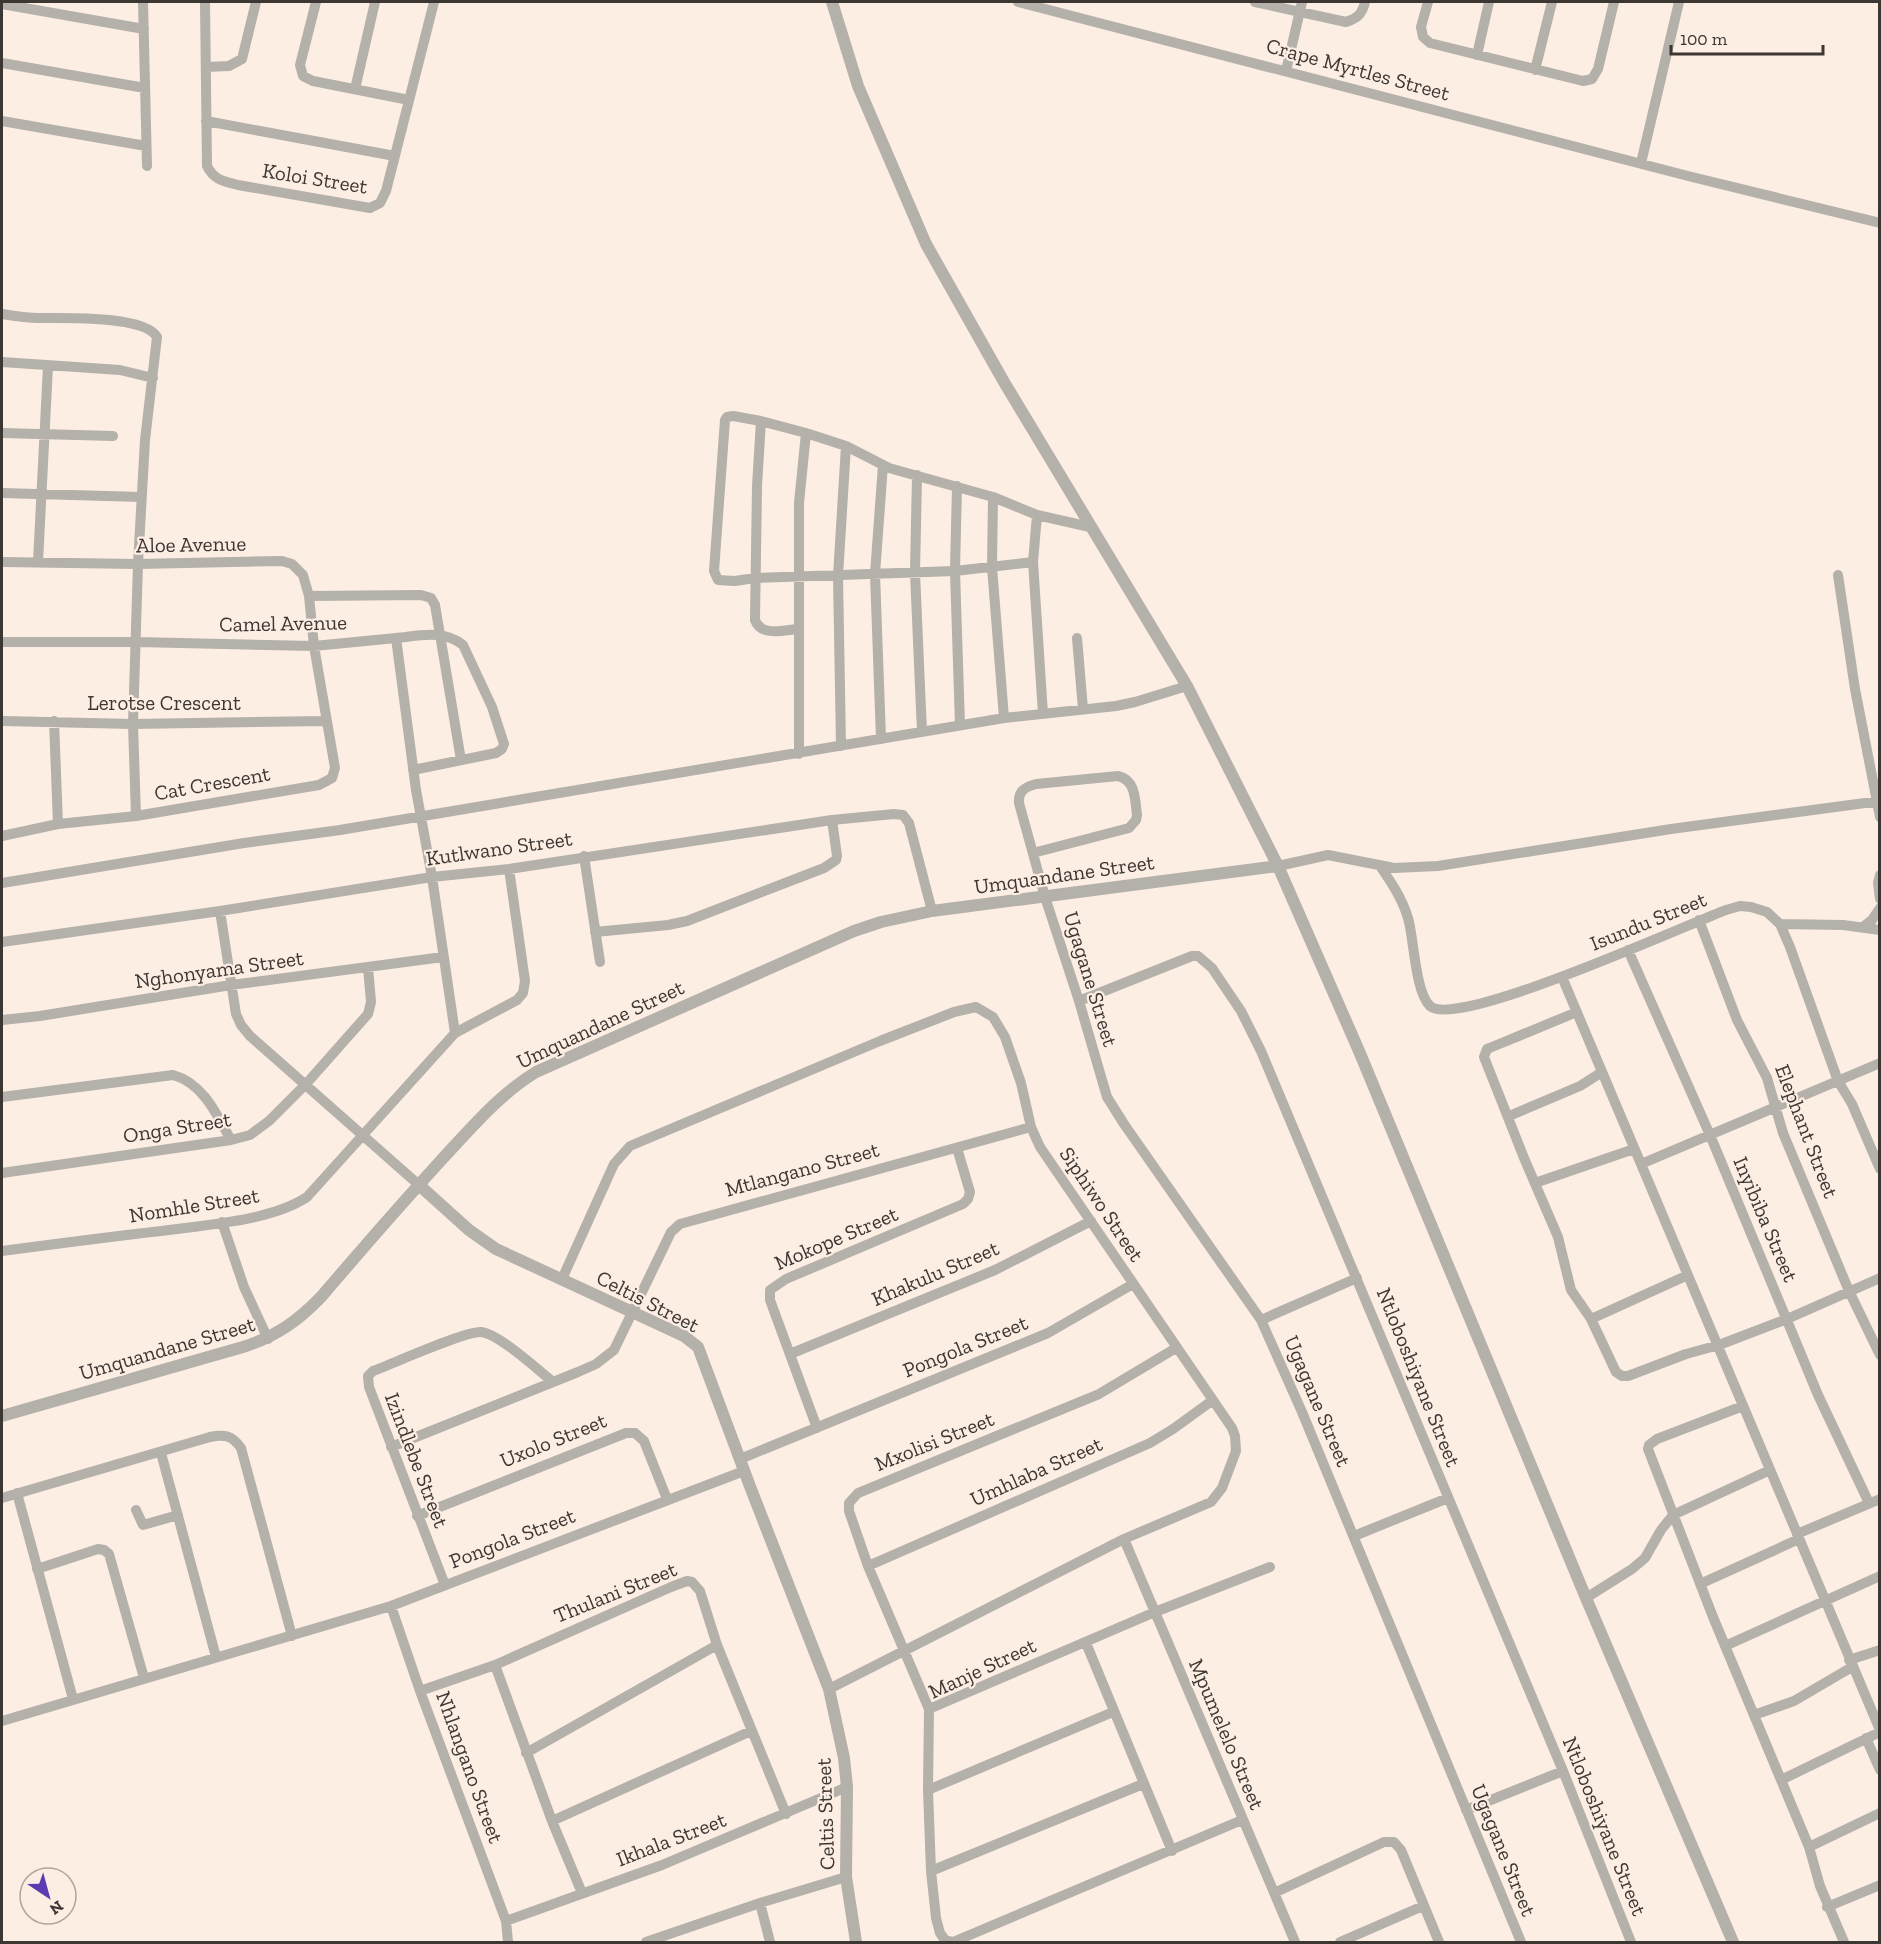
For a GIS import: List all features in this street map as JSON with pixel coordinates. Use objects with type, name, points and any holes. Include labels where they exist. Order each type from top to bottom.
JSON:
[{"type":"street","points":[[143,2],[147,166]]},
{"type":"street","name":"Koloi Street","points":[[205,2],[207,166],[211,175],[217,180],[238,185],[370,208],[380,203],[386,191],[435,2]]},
{"type":"street","points":[[206,67],[234,65],[242,59],[256,2]]},
{"type":"street","points":[[316,2],[300,65],[306,78],[409,100]]},
{"type":"street","points":[[355,89],[375,2]]},
{"type":"street","points":[[832,2],[858,86],[926,244],[1004,382],[1187,686],[1278,866],[1466,1305],[1586,1598],[1733,1942]]},
{"type":"street","name":"Crape Myrtles Street","points":[[1022,2],[1688,176],[1880,223]]},
{"type":"street","points":[[1255,2],[1346,22],[1356,19],[1363,11],[1365,2]]},
{"type":"street","points":[[1286,71],[1302,2]]},
{"type":"street","points":[[1428,2],[1421,27],[1423,38],[1430,43],[1583,81],[1592,78],[1598,69],[1614,2]]},
{"type":"street","points":[[1477,55],[1489,2]]},
{"type":"street","points":[[1535,70],[1552,2]]},
{"type":"street","points":[[1641,163],[1679,2]]},
{"type":"street","points":[[2,4],[144,29]]},
{"type":"street","points":[[2,63],[145,88]]},
{"type":"street","points":[[2,121],[146,146]]},
{"type":"street","points":[[206,121],[395,156]]},
{"type":"street","name":"Cat Crescent","points":[[2,315],[92,318],[148,328],[156,334],[141,497],[138,564],[133,724],[136,816],[327,782],[332,778],[334,768],[314,646]]},
{"type":"street","points":[[2,362],[120,370],[153,378]]},
{"type":"street","points":[[38,562],[48,366]]},
{"type":"street","points":[[1033,562],[955,571],[722,581],[716,578],[714,571],[725,420],[730,416],[761,421],[806,433],[846,446],[883,465],[993,497],[1037,515],[1090,527]]},
{"type":"street","points":[[761,421],[754,615],[757,626],[766,631],[798,629]]},
{"type":"street","points":[[799,753],[800,483],[806,433]]},
{"type":"street","points":[[2,434],[113,436]]},
{"type":"street","points":[[841,746],[838,576],[846,446]]},
{"type":"street","points":[[881,739],[875,574],[883,465]]},
{"type":"street","points":[[917,475],[915,573],[922,732]]},
{"type":"street","points":[[957,486],[955,571],[960,725]]},
{"type":"street","points":[[2,493],[141,497]]},
{"type":"street","points":[[993,497],[992,567],[1004,718]]},
{"type":"street","points":[[1037,515],[1033,562],[1043,714]]},
{"type":"street","name":"Aloe Avenue","points":[[2,562],[138,564],[282,561],[292,564],[303,575],[309,596],[314,646]]},
{"type":"street","points":[[1838,575],[1855,689],[1879,801],[1880,817]]},
{"type":"street","points":[[309,596],[427,596],[435,605],[461,760]]},
{"type":"street","points":[[413,770],[496,753],[503,747],[503,739],[492,707],[467,652],[457,640],[440,634]]},
{"type":"street","name":"Camel Avenue","points":[[2,642],[314,646],[440,634]]},
{"type":"street","points":[[396,638],[413,770],[432,877],[455,1033],[517,1000],[523,993],[525,981],[509,869]]},
{"type":"street","points":[[1077,638],[1083,710]]},
{"type":"street","points":[[2,883],[960,725],[1135,702],[1187,686]]},
{"type":"street","name":"Lerotse Crescent","points":[[2,721],[133,724],[326,721]]},
{"type":"street","points":[[54,721],[58,824]]},
{"type":"street","name":"Ugagane Street","points":[[1033,853],[1129,828],[1137,815],[1131,783],[1124,777],[1118,776],[1036,784],[1025,788],[1019,794],[1019,803],[1045,897],[1079,1000],[1104,1089],[1111,1103],[1261,1320],[1354,1536],[1521,1942]]},
{"type":"street","points":[[1278,866],[1328,855],[1380,866],[1408,869],[1461,863],[1671,829],[1879,801]]},
{"type":"street","name":"Kutlwano Street","points":[[2,942],[220,911],[432,877],[509,869],[832,820],[894,814],[903,816],[909,823],[932,911]]},
{"type":"street","points":[[2,836],[58,824],[136,816]]},
{"type":"street","points":[[595,932],[687,921],[824,868],[836,860],[837,856],[832,820]]},
{"type":"street","points":[[584,856],[600,962]]},
{"type":"street","name":"Umquandane Street","points":[[2,1416],[268,1339],[307,1313],[419,1185],[495,1102],[515,1085],[536,1072],[854,931],[880,922],[932,911],[1278,866]]},
{"type":"street","name":"Isundu Street","points":[[1380,866],[1403,903],[1409,920],[1421,986],[1426,1000],[1433,1008],[1442,1011],[1465,1008],[1562,977],[1740,906],[1767,912],[1780,924]]},
{"type":"street","points":[[1880,875],[1878,883],[1880,899]]},
{"type":"street","points":[[1863,927],[1872,920],[1880,908]]},
{"type":"street","name":"Celtis Street","points":[[220,911],[236,1014],[250,1036],[483,1241],[684,1336],[698,1347],[829,1689],[840,1736],[847,1787],[846,1877],[856,1942]]},
{"type":"street","name":"Elephant Street","points":[[1699,921],[1737,1020],[1767,1078],[1783,1133],[1849,1291],[1880,1355]]},
{"type":"street","points":[[1880,930],[1863,927],[1780,924],[1838,1081],[1852,1104],[1880,1169]]},
{"type":"street","name":"Inyibiba Street","points":[[1628,950],[1710,1135],[1827,1415],[1874,1501]]},
{"type":"street","name":"Ntloboshiyane Street","points":[[1079,1000],[1186,957],[1198,956],[1206,961],[1241,1011],[1261,1052],[1357,1278],[1563,1771],[1630,1942]]},
{"type":"street","name":"Nghonyama Street","points":[[2,1020],[231,985],[443,957]]},
{"type":"street","name":"Onga Street","points":[[2,1173],[231,1140],[250,1135],[261,1128],[306,1084],[368,1014],[371,1002],[368,967]]},
{"type":"street","points":[[1562,977],[1880,1731],[1781,1780]]},
{"type":"street","name":"Siphiwo Street","points":[[562,1279],[614,1164],[630,1146],[954,1012],[976,1007],[990,1014],[998,1024],[1011,1052],[1031,1126],[1048,1162],[1232,1428],[1236,1451],[1217,1496],[1205,1505],[1124,1539],[829,1689]]},
{"type":"street","points":[[1577,1012],[1492,1047],[1485,1053],[1484,1063],[1509,1116],[1558,1237],[1571,1290],[1591,1319],[1616,1372],[1622,1376],[1628,1376],[1686,1354],[1719,1345],[1787,1319],[1880,1278]]},
{"type":"street","name":"Nomhle Street","points":[[2,1251],[263,1216],[297,1204],[307,1197],[455,1033]]},
{"type":"street","points":[[1641,1164],[1880,1063]]},
{"type":"street","points":[[1509,1116],[1571,1090],[1602,1072]]},
{"type":"street","points":[[2,1097],[173,1075],[183,1078],[199,1090],[217,1114],[231,1140]]},
{"type":"street","name":"Mtlangano Street","points":[[391,1447],[578,1372],[608,1357],[633,1313],[671,1232],[680,1224],[1031,1126]]},
{"type":"street","name":"Mokope Street","points":[[817,1428],[770,1299],[770,1290],[786,1279],[963,1204],[970,1192],[957,1148]]},
{"type":"street","points":[[1535,1183],[1634,1149]]},
{"type":"street","name":"Khakulu Street","points":[[790,1354],[995,1270],[1091,1221]]},
{"type":"street","points":[[222,1222],[248,1296],[268,1339]]},
{"type":"street","points":[[1591,1319],[1688,1275]]},
{"type":"street","points":[[1261,1320],[1357,1278]]},
{"type":"street","name":"Pongola Street","points":[[2,1721],[391,1606],[668,1499],[817,1428],[1048,1333],[1133,1284]]},
{"type":"street","name":"Izindlebe Street","points":[[445,1585],[367,1382],[368,1376],[373,1371],[462,1337],[482,1332],[499,1340],[553,1382]]},
{"type":"street","name":"Mxolisi Street","points":[[929,1709],[868,1566],[849,1511],[849,1503],[858,1493],[1089,1399],[1176,1348]]},
{"type":"street","name":"Umhlaba Street","points":[[868,1566],[1150,1443],[1213,1400]]},
{"type":"street","points":[[1743,1406],[1657,1439],[1649,1445],[1650,1455],[1725,1646],[1809,1847],[1827,1907],[1844,1942]]},
{"type":"street","name":"Uxolo Street","points":[[417,1516],[626,1433],[635,1433],[644,1441],[668,1499]]},
{"type":"street","points":[[2,1498],[221,1434],[229,1436],[241,1448],[292,1636]]},
{"type":"street","points":[[161,1453],[216,1657]]},
{"type":"street","points":[[1586,1598],[1632,1569],[1645,1558],[1661,1530],[1673,1515],[1770,1470]]},
{"type":"street","points":[[17,1493],[73,1700]]},
{"type":"street","points":[[1354,1536],[1448,1498]]},
{"type":"street","points":[[1700,1584],[1874,1501]]},
{"type":"street","points":[[136,1510],[143,1525],[178,1515]]},
{"type":"street","name":"Mpumelelo Street","points":[[1124,1539],[1295,1942]]},
{"type":"street","points":[[37,1569],[98,1549],[109,1554],[144,1678]]},
{"type":"street","name":"Manje Street","points":[[1242,1820],[953,1942],[945,1940],[940,1933],[936,1918],[931,1871],[928,1790],[929,1709],[1155,1612],[1270,1567]]},
{"type":"street","points":[[1725,1646],[1880,1576]]},
{"type":"street","name":"Thulani Street","points":[[420,1691],[495,1665],[671,1587],[687,1581],[692,1582],[700,1591],[717,1645],[786,1814]]},
{"type":"street","name":"Nhlangano Street","points":[[391,1606],[420,1691],[506,1921],[508,1942]]},
{"type":"street","points":[[1086,1643],[1172,1851]]},
{"type":"street","points":[[526,1753],[717,1645]]},
{"type":"street","points":[[1754,1715],[1800,1698],[1851,1664],[1880,1650]]},
{"type":"street","points":[[495,1665],[526,1753],[582,1893]]},
{"type":"street","points":[[928,1790],[1113,1712]]},
{"type":"street","points":[[552,1821],[751,1731]]},
{"type":"street","points":[[1866,1738],[1880,1770]]},
{"type":"street","points":[[1466,1810],[1563,1771]]},
{"type":"street","points":[[931,1871],[1143,1784]]},
{"type":"street","name":"Ikhala Street","points":[[506,1921],[662,1865],[847,1787]]},
{"type":"street","points":[[1809,1847],[1880,1813]]},
{"type":"street","points":[[1274,1893],[1389,1841],[1394,1842],[1401,1850],[1438,1942]]},
{"type":"street","points":[[646,1942],[760,1903],[846,1877]]},
{"type":"street","points":[[1827,1907],[1880,1885]]},
{"type":"street","points":[[760,1903],[770,1942]]},
{"type":"street","points":[[1340,1942],[1423,1906]]}]
